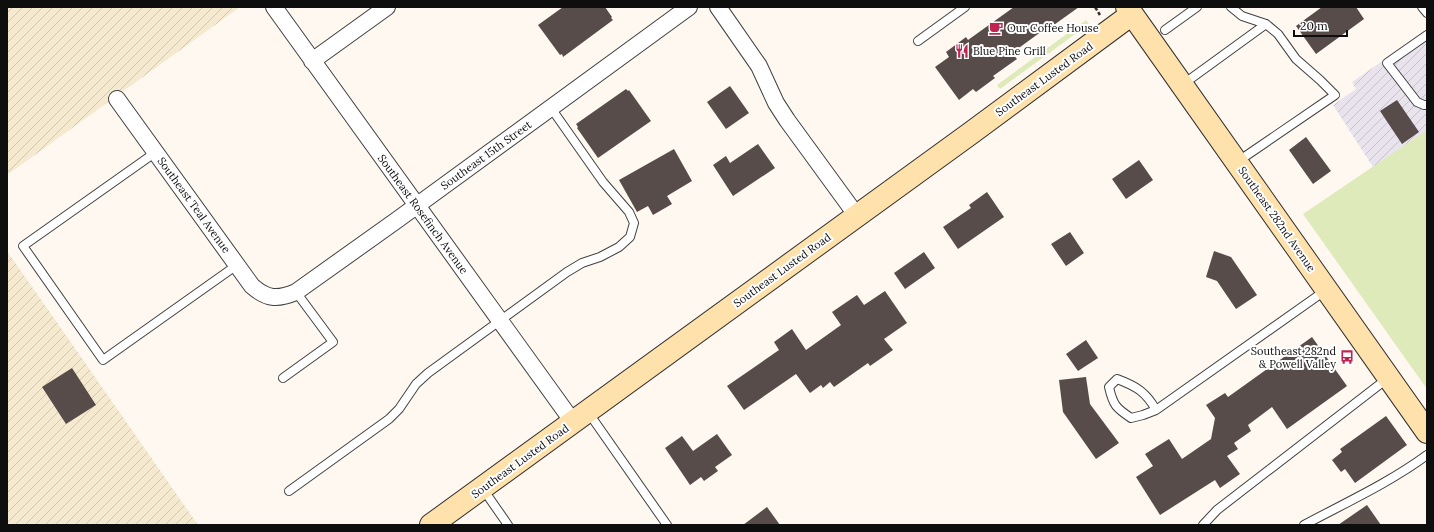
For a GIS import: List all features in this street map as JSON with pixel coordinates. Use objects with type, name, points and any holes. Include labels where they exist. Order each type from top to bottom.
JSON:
[{"type":"main road","name":"Southeast Lusted Road","points":[[431,525],[857,216],[1130,10]]},
{"type":"main road","name":"Southeast 282nd Avenue","points":[[1130,10],[1427,432]]},
{"type":"street","name":"Southeast Rosefinch Avenue","points":[[274,7],[500,321],[581,417]]},
{"type":"street","points":[[312,61],[387,7]]},
{"type":"street","name":"Southeast 15th Street","points":[[279,297],[296,292],[689,7]]},
{"type":"street","points":[[718,7],[759,66],[776,103],[787,120],[857,216]]},
{"type":"street","name":"Southeast Teal Avenue","points":[[117,99],[252,286],[258,292],[272,298],[279,297]]},
{"type":"lane","points":[[918,41],[965,7]]},
{"type":"lane","points":[[1165,30],[1197,7]]},
{"type":"lane","points":[[1231,7],[1242,16],[1266,24],[1278,34],[1296,58],[1335,95],[1237,162]]},
{"type":"lane","points":[[1422,7],[1427,13]]},
{"type":"lane","points":[[1182,85],[1266,24]]},
{"type":"lane","points":[[1427,35],[1387,63],[1417,102],[1424,106],[1427,104]]},
{"type":"lane","points":[[289,491],[389,419],[399,409],[416,384],[428,373],[567,272],[619,247],[630,237],[634,223],[629,212],[603,182],[551,108]]},
{"type":"lane","points":[[156,152],[23,246],[103,360],[237,265]]},
{"type":"lane","points":[[1156,410],[1150,398],[1133,385],[1117,379],[1109,387],[1112,401],[1120,410],[1131,418],[1156,410],[1327,290]]},
{"type":"lane","points":[[283,378],[333,342],[296,292]]},
{"type":"lane","points":[[1203,525],[1218,510],[1389,378]]},
{"type":"lane","points":[[581,417],[667,525]]},
{"type":"lane","points":[[1304,525],[1383,483],[1414,465],[1427,455]]},
{"type":"lane","points":[[482,488],[508,525]]},
{"type":"shaded area","points":[[7,7],[240,7],[7,175]]},
{"type":"shaded area","points":[[1427,30],[1427,130],[1373,167],[1333,105],[1356,89],[1352,82]]},
{"type":"shaded area","points":[[7,251],[51,314],[198,525],[7,525]]},
{"type":"green space","points":[[1086,20],[1089,24],[1000,89],[997,85]]},
{"type":"green space","points":[[1427,130],[1427,389],[1303,214]]},
{"type":"building","points":[[563,7],[605,7],[613,20],[563,57],[538,25]]},
{"type":"building","points":[[1014,7],[1079,7],[1051,27],[1049,26],[1012,53],[1017,59],[993,76],[995,78],[976,92],[973,89],[959,100],[935,67],[949,57],[946,52],[966,37],[968,40]]},
{"type":"building","points":[[1322,7],[1356,7],[1364,19],[1316,54],[1296,26]]},
{"type":"building","points":[[730,86],[749,113],[726,129],[707,102]]},
{"type":"building","points":[[626,89],[628,91],[629,90],[651,121],[598,158],[577,128],[578,127],[576,124]]},
{"type":"building","points":[[1397,100],[1419,132],[1402,144],[1380,111]]},
{"type":"building","points":[[1306,137],[1331,171],[1313,184],[1289,150]]},
{"type":"building","points":[[758,144],[775,168],[733,196],[713,165],[726,156],[730,163]]},
{"type":"building","points":[[674,149],[692,181],[667,196],[672,204],[653,215],[648,206],[637,212],[619,180]]},
{"type":"building","points":[[1139,160],[1153,180],[1126,199],[1112,179]]},
{"type":"building","points":[[987,192],[1004,217],[958,249],[943,227],[971,208],[969,205]]},
{"type":"building","points":[[1070,232],[1084,253],[1066,266],[1051,244]]},
{"type":"building","points":[[1214,251],[1231,257],[1257,295],[1236,309],[1217,281],[1206,277]]},
{"type":"building","points":[[924,252],[935,268],[905,289],[894,273]]},
{"type":"building","points":[[885,291],[907,323],[884,339],[893,350],[870,366],[868,363],[834,387],[830,382],[823,388],[821,385],[810,393],[796,374],[744,410],[727,386],[779,350],[774,342],[792,329],[806,350],[841,325],[832,312],[857,295],[864,305]]},
{"type":"building","points":[[1312,337],[1347,386],[1287,429],[1272,407],[1248,425],[1251,431],[1234,443],[1238,449],[1227,456],[1240,474],[1220,488],[1215,480],[1160,515],[1136,477],[1153,466],[1145,454],[1169,439],[1182,459],[1211,439],[1215,418],[1206,405],[1225,393],[1228,397]]},
{"type":"building","points":[[1086,340],[1098,358],[1078,371],[1066,354]]},
{"type":"building","points":[[72,368],[96,405],[66,424],[42,387]]},
{"type":"building","points":[[1086,377],[1090,404],[1119,443],[1096,459],[1063,412],[1059,380]]},
{"type":"building","points":[[1386,416],[1407,445],[1355,483],[1345,469],[1341,472],[1332,460],[1342,452],[1340,449]]},
{"type":"building","points":[[717,434],[732,455],[715,467],[718,471],[704,481],[701,477],[690,485],[665,448],[682,436],[693,451]]},
{"type":"building","points":[[1367,505],[1381,525],[1338,525]]},
{"type":"building","points":[[767,507],[780,525],[743,525]]},
{"type":"place","name":"Our Coffee House","points":[[996,28]]},
{"type":"place","name":"Blue Pine Grill","points":[[962,51]]},
{"type":"place","name":"Southeast 282nd & Powell Valley","points":[[1347,357]]}]
